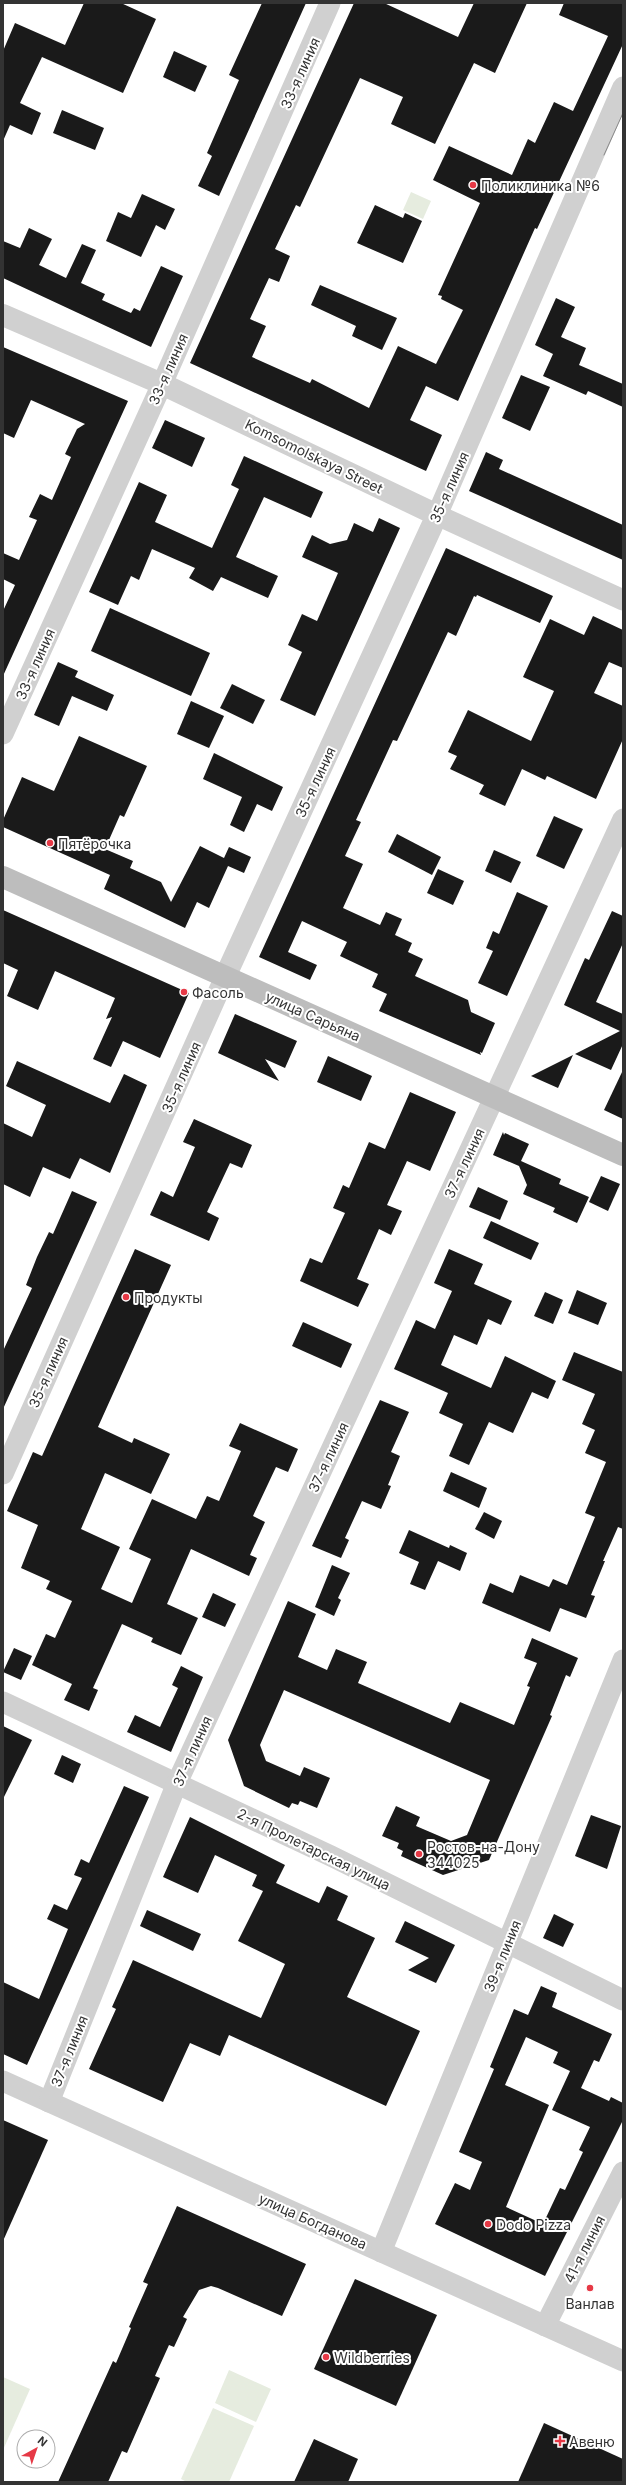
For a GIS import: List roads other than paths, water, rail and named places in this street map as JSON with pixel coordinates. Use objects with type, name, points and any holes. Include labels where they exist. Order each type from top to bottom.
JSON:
[{"type":"main road","name":"улица Сарьяна","points":[[3,877],[623,1154]]},
{"type":"street","name":"33-я линия","points":[[3,734],[162,384],[330,3]]},
{"type":"street","name":"35-я линия","points":[[3,1474],[225,977],[437,515],[623,88]]},
{"type":"street","name":"Komsomolskaya Street","points":[[3,315],[162,384],[437,515],[623,600]]},
{"type":"street","name":"37-я линия","points":[[49,2102],[177,1783],[623,819]]},
{"type":"street","name":"39-я линия","points":[[381,2252],[623,1660]]},
{"type":"street","name":"2-я Пролетарская улица","points":[[3,1702],[332,1856],[507,1944],[623,2000]]},
{"type":"street","name":"улица Богданова","points":[[3,2081],[623,2361]]},
{"type":"street","name":"41-я линия","points":[[545,2326],[623,2172]]},
{"type":"tram line","points":[[604,155],[623,113]]},
{"type":"place","name":"Поликлиника №6","points":[[473,185]]},
{"type":"place","name":"Пятёрочка","points":[[50,843]]},
{"type":"place","name":"Фасоль","points":[[184,992]]},
{"type":"place","name":"Продукты","points":[[126,1297]]},
{"type":"place","name":"Ростов-на-Дону 344025","points":[[419,1854]]},
{"type":"place","name":"Dodo Pizza","points":[[488,2224]]},
{"type":"place","name":"Ванлав","points":[[590,2288]]},
{"type":"place","name":"Wildberries","points":[[326,2357]]},
{"type":"place","name":"Авеню","points":[[560,2441]]}]
